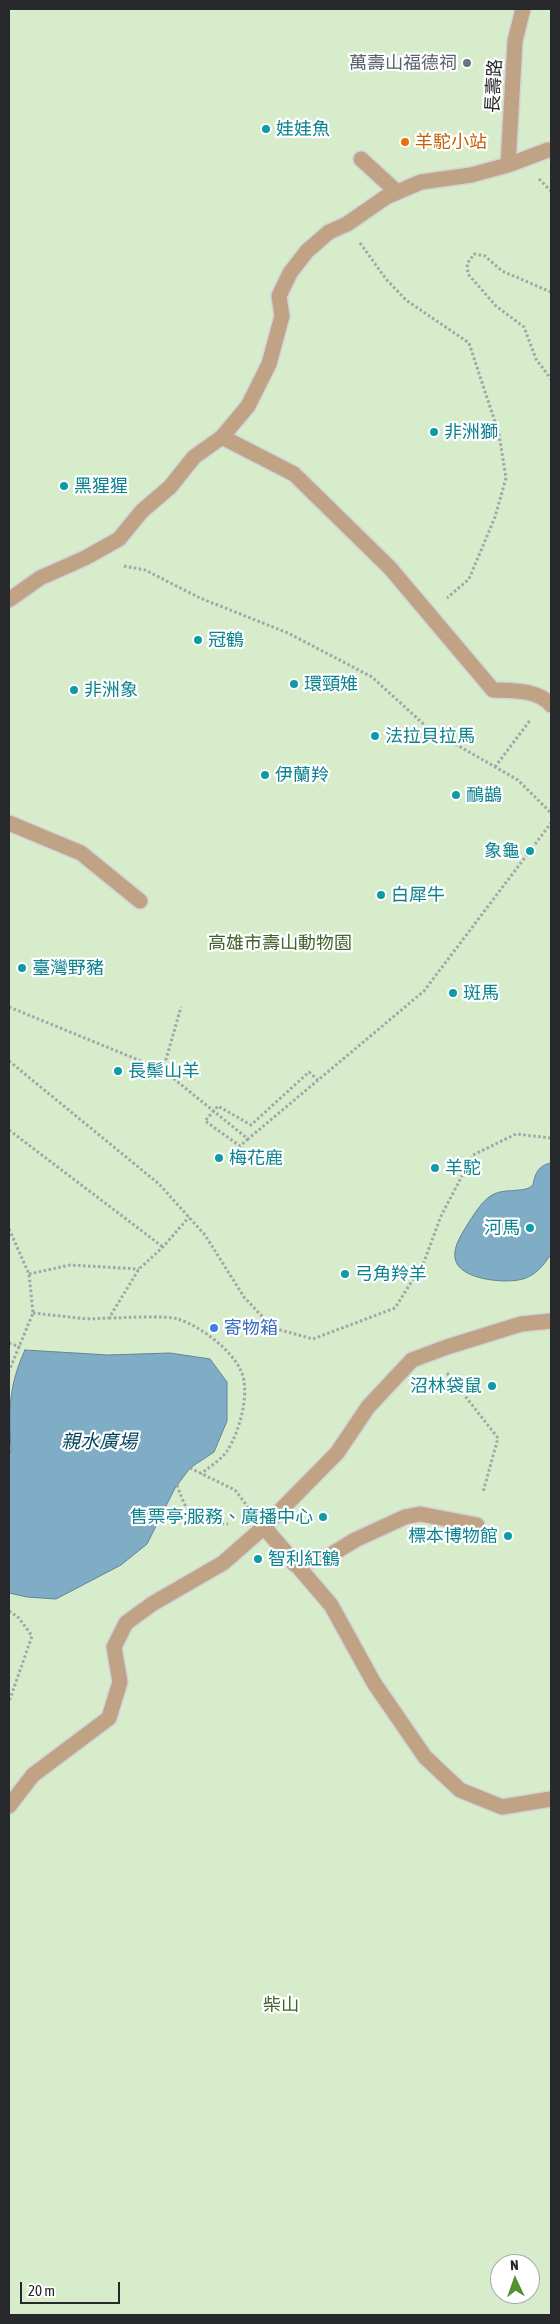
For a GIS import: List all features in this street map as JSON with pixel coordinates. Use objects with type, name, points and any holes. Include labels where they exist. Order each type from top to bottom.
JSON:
[{"type":"lane","name":"長壽路","points":[[508,166],[515,41],[523,9]]},
{"type":"lane","points":[[9,600],[40,578],[85,558],[119,539],[142,510],[170,487],[194,458],[222,437],[248,406],[269,364],[282,316],[280,296],[290,273],[307,251],[328,232],[347,224],[386,197],[421,182],[471,175],[508,166],[548,150]]},
{"type":"lane","points":[[361,159],[397,192]]},
{"type":"lane","points":[[222,437],[294,474],[390,568],[493,690],[532,692],[549,702]]},
{"type":"lane","points":[[9,823],[81,853],[140,901]]},
{"type":"lane","points":[[9,1806],[34,1775],[109,1718],[120,1682],[114,1646],[126,1623],[152,1604],[223,1563],[264,1528],[337,1453],[368,1407],[412,1360],[446,1347],[521,1324],[551,1321]]},
{"type":"lane","points":[[294,1564],[329,1556],[356,1540],[405,1517],[420,1514],[477,1525]]},
{"type":"lane","points":[[264,1528],[331,1605],[374,1683],[425,1757],[460,1790],[502,1807],[551,1799]]},
{"type":"path","points":[[347,224],[386,279],[406,300],[469,344],[499,434],[506,478],[496,517],[469,579],[428,614]]},
{"type":"path","points":[[551,292],[502,272],[485,256],[474,254],[467,264],[468,274],[496,306],[524,327],[536,359],[551,379]]},
{"type":"path","points":[[85,558],[145,570],[200,598],[288,633],[372,677],[428,730],[518,780],[551,813]]},
{"type":"path","points":[[495,767],[549,702]]},
{"type":"path","points":[[318,1080],[309,1072],[251,1126],[218,1106],[205,1121],[240,1146],[424,991],[551,824]]},
{"type":"path","points":[[9,1007],[163,1070],[248,1140]]},
{"type":"path","points":[[163,1070],[181,1007]]},
{"type":"path","points":[[9,1061],[159,1184],[205,1235],[244,1297],[273,1328],[313,1338],[395,1308],[424,1262],[441,1216],[473,1155],[516,1134],[551,1138]]},
{"type":"path","points":[[9,1130],[163,1247]]},
{"type":"path","points":[[109,1318],[140,1269],[163,1247],[189,1217]]},
{"type":"path","points":[[9,1229],[29,1274],[33,1313],[9,1371]]},
{"type":"path","points":[[29,1274],[70,1266],[140,1269]]},
{"type":"path","points":[[33,1313],[87,1319],[177,1319],[209,1335],[235,1360],[242,1373],[244,1401],[241,1424],[226,1452],[201,1474]]},
{"type":"path","points":[[9,1343],[20,1347]]},
{"type":"path","points":[[412,1360],[440,1367],[498,1438],[483,1492]]},
{"type":"path","points":[[190,1468],[235,1490],[264,1528]]},
{"type":"path","points":[[177,1485],[186,1510],[202,1522],[264,1528]]},
{"type":"path","points":[[9,1610],[19,1618],[32,1636],[9,1702]]},
{"type":"green space","name":"高雄市壽山動物園","points":[[9,9],[551,9],[551,2315],[9,2315]]},
{"type":"water","points":[[551,1163],[551,1254],[546,1262],[532,1275],[523,1279],[506,1281],[484,1279],[464,1271],[458,1265],[455,1258],[457,1244],[480,1206],[494,1194],[529,1188],[533,1185],[538,1170]]},
{"type":"water","name":"親水廣場","points":[[25,1350],[108,1355],[170,1353],[210,1359],[227,1382],[227,1421],[214,1452],[190,1468],[175,1488],[147,1544],[121,1565],[56,1599],[27,1597],[9,1593],[10,1411],[15,1376]]},
{"type":"place","name":"萬壽山福德祠","points":[[467,63]]},
{"type":"place","name":"娃娃魚","points":[[266,129]]},
{"type":"place","name":"羊駝小站","points":[[405,142]]},
{"type":"place","name":"非洲獅","points":[[434,432]]},
{"type":"place","name":"黑猩猩","points":[[64,486]]},
{"type":"place","name":"冠鶴","points":[[198,640]]},
{"type":"place","name":"環頸雉","points":[[294,684]]},
{"type":"place","name":"非洲象","points":[[74,690]]},
{"type":"place","name":"法拉貝拉馬","points":[[375,736]]},
{"type":"place","name":"伊蘭羚","points":[[265,775]]},
{"type":"place","name":"鴯鶓","points":[[456,795]]},
{"type":"place","name":"象龜","points":[[530,851]]},
{"type":"place","name":"白犀牛","points":[[381,895]]},
{"type":"place","name":"臺灣野豬","points":[[22,968]]},
{"type":"place","name":"斑馬","points":[[453,993]]},
{"type":"place","name":"長鬃山羊","points":[[118,1071]]},
{"type":"place","name":"梅花鹿","points":[[219,1158]]},
{"type":"place","name":"羊駝","points":[[435,1168]]},
{"type":"place","name":"河馬","points":[[530,1228]]},
{"type":"place","name":"弓角羚羊","points":[[345,1274]]},
{"type":"place","name":"寄物箱","points":[[214,1328]]},
{"type":"place","name":"沼林袋鼠","points":[[492,1386]]},
{"type":"place","name":"售票亭;服務、廣播中心","points":[[323,1517]]},
{"type":"place","name":"標本博物館","points":[[508,1536]]},
{"type":"place","name":"智利紅鶴","points":[[258,1559]]},
{"type":"park label","name":"柴山","points":[[281,2005]]}]
